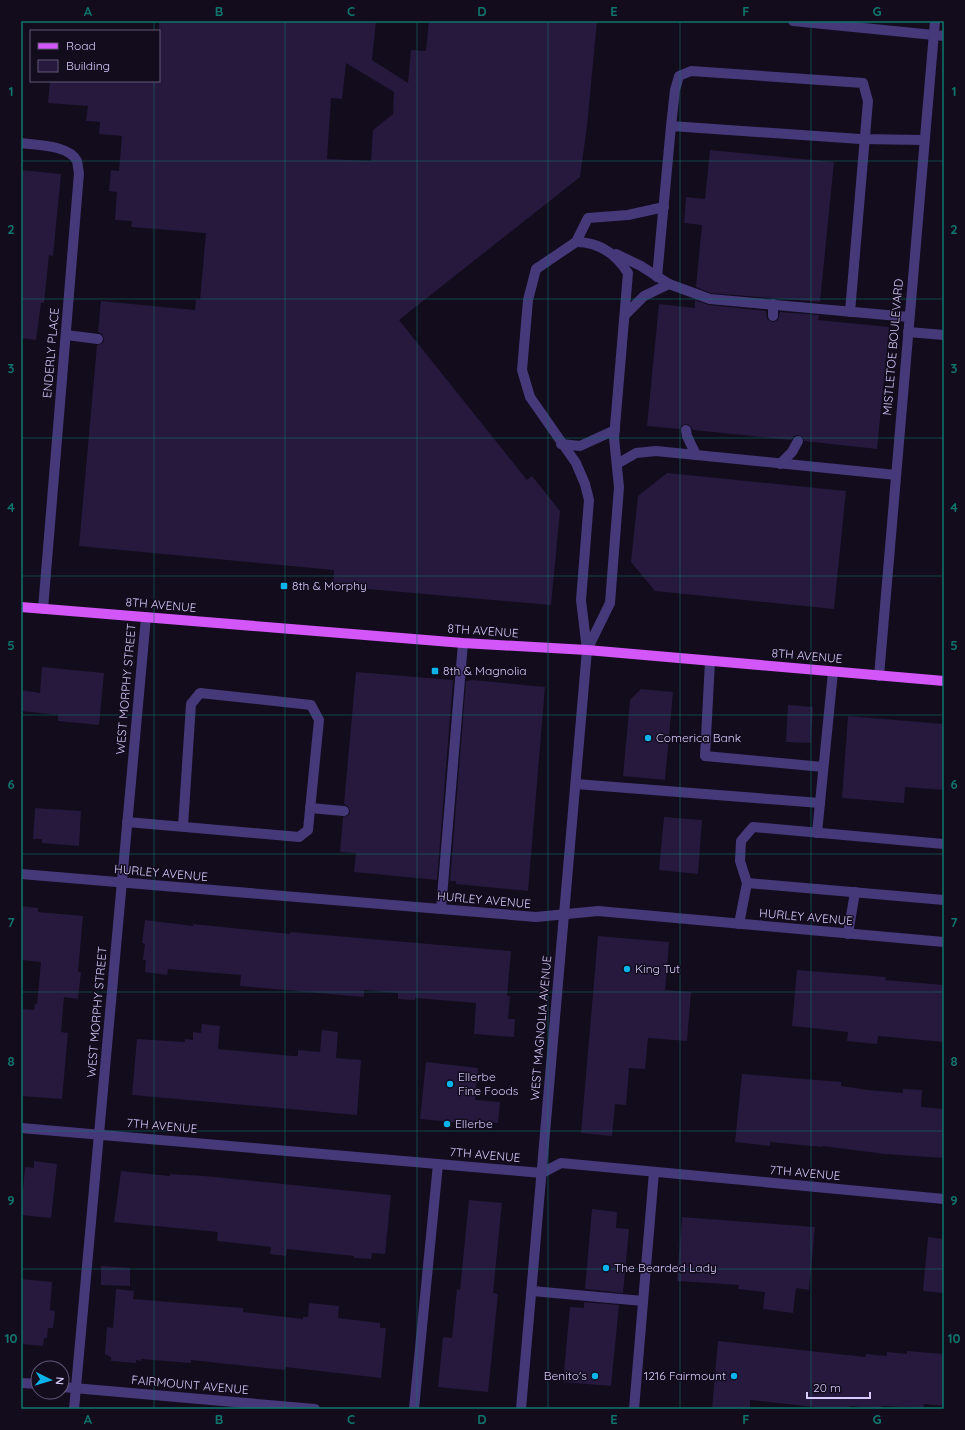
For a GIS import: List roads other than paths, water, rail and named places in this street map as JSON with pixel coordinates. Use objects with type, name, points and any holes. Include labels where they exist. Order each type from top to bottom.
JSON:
[{"type":"main road","name":"8TH AVENUE","points":[[21,607],[463,643],[587,650],[944,681]]},
{"type":"street","points":[[794,21],[944,36]]},
{"type":"street","name":"MISTLETOE BOULEVARD","points":[[879,676],[935,21]]},
{"type":"street","points":[[657,277],[671,126],[675,90],[679,76],[691,71],[863,83],[868,101],[850,312]]},
{"type":"street","points":[[671,126],[865,139],[924,140]]},
{"type":"street","name":"ENDERLY PLACE","points":[[21,143],[55,147],[69,153],[76,160],[79,173],[43,609]]},
{"type":"street","points":[[587,650],[581,600],[589,500],[585,484],[576,463],[561,444],[530,397],[522,370],[528,300],[536,269],[576,242],[588,218],[628,215],[664,207]]},
{"type":"street","points":[[576,242],[603,248],[641,266],[668,284],[710,299],[909,317]]},
{"type":"street","points":[[587,650],[610,603],[619,487],[615,430],[628,273],[619,259],[603,248]]},
{"type":"street","points":[[625,315],[644,296],[668,284]]},
{"type":"street","points":[[773,304],[773,316]]},
{"type":"street","points":[[908,332],[944,335]]},
{"type":"street","points":[[66,335],[98,338]]},
{"type":"street","points":[[561,444],[580,446],[615,430]]},
{"type":"street","points":[[686,430],[687,436],[696,455]]},
{"type":"street","points":[[780,464],[792,452],[798,441]]},
{"type":"street","points":[[618,464],[636,454],[656,451],[896,475]]},
{"type":"street","name":"WEST MORPHY STREET","points":[[74,1409],[146,617]]},
{"type":"street","points":[[441,909],[440,866],[463,643]]},
{"type":"street","name":"WEST MAGNOLIA AVENUE","points":[[521,1409],[587,650]]},
{"type":"street","points":[[710,661],[705,756],[823,767]]},
{"type":"street","points":[[817,833],[833,672]]},
{"type":"street","points":[[127,822],[299,837],[308,830],[318,720],[311,705],[200,694],[191,704],[183,826]]},
{"type":"street","points":[[576,784],[820,803]]},
{"type":"street","points":[[310,808],[344,811]]},
{"type":"street","points":[[739,924],[747,883],[740,861],[741,841],[753,827],[944,844]]},
{"type":"street","name":"HURLEY AVENUE","points":[[21,874],[536,917],[598,911],[944,942]]},
{"type":"street","points":[[747,883],[944,900]]},
{"type":"street","points":[[848,934],[855,892]]},
{"type":"street","name":"7TH AVENUE","points":[[21,1128],[542,1173],[561,1162],[944,1199]]},
{"type":"street","points":[[414,1409],[438,1164]]},
{"type":"street","points":[[634,1409],[654,1172]]},
{"type":"street","points":[[532,1291],[644,1301]]},
{"type":"street","name":"FAIRMOUNT AVENUE","points":[[70,1388],[315,1409]]},
{"type":"place","name":"8th & Morphy","points":[[284,586]]},
{"type":"place","name":"8th & Magnolia","points":[[435,671]]},
{"type":"place","name":"Comerica Bank","points":[[648,738]]},
{"type":"place","name":"King Tut","points":[[627,969]]},
{"type":"place","name":"Ellerbe Fine Foods","points":[[450,1084]]},
{"type":"place","name":"Ellerbe","points":[[447,1124]]},
{"type":"place","name":"The Bearded Lady","points":[[606,1268]]},
{"type":"place","name":"Benito's","points":[[595,1376]]},
{"type":"place","name":"1216 Fairmount","points":[[734,1376]]}]
